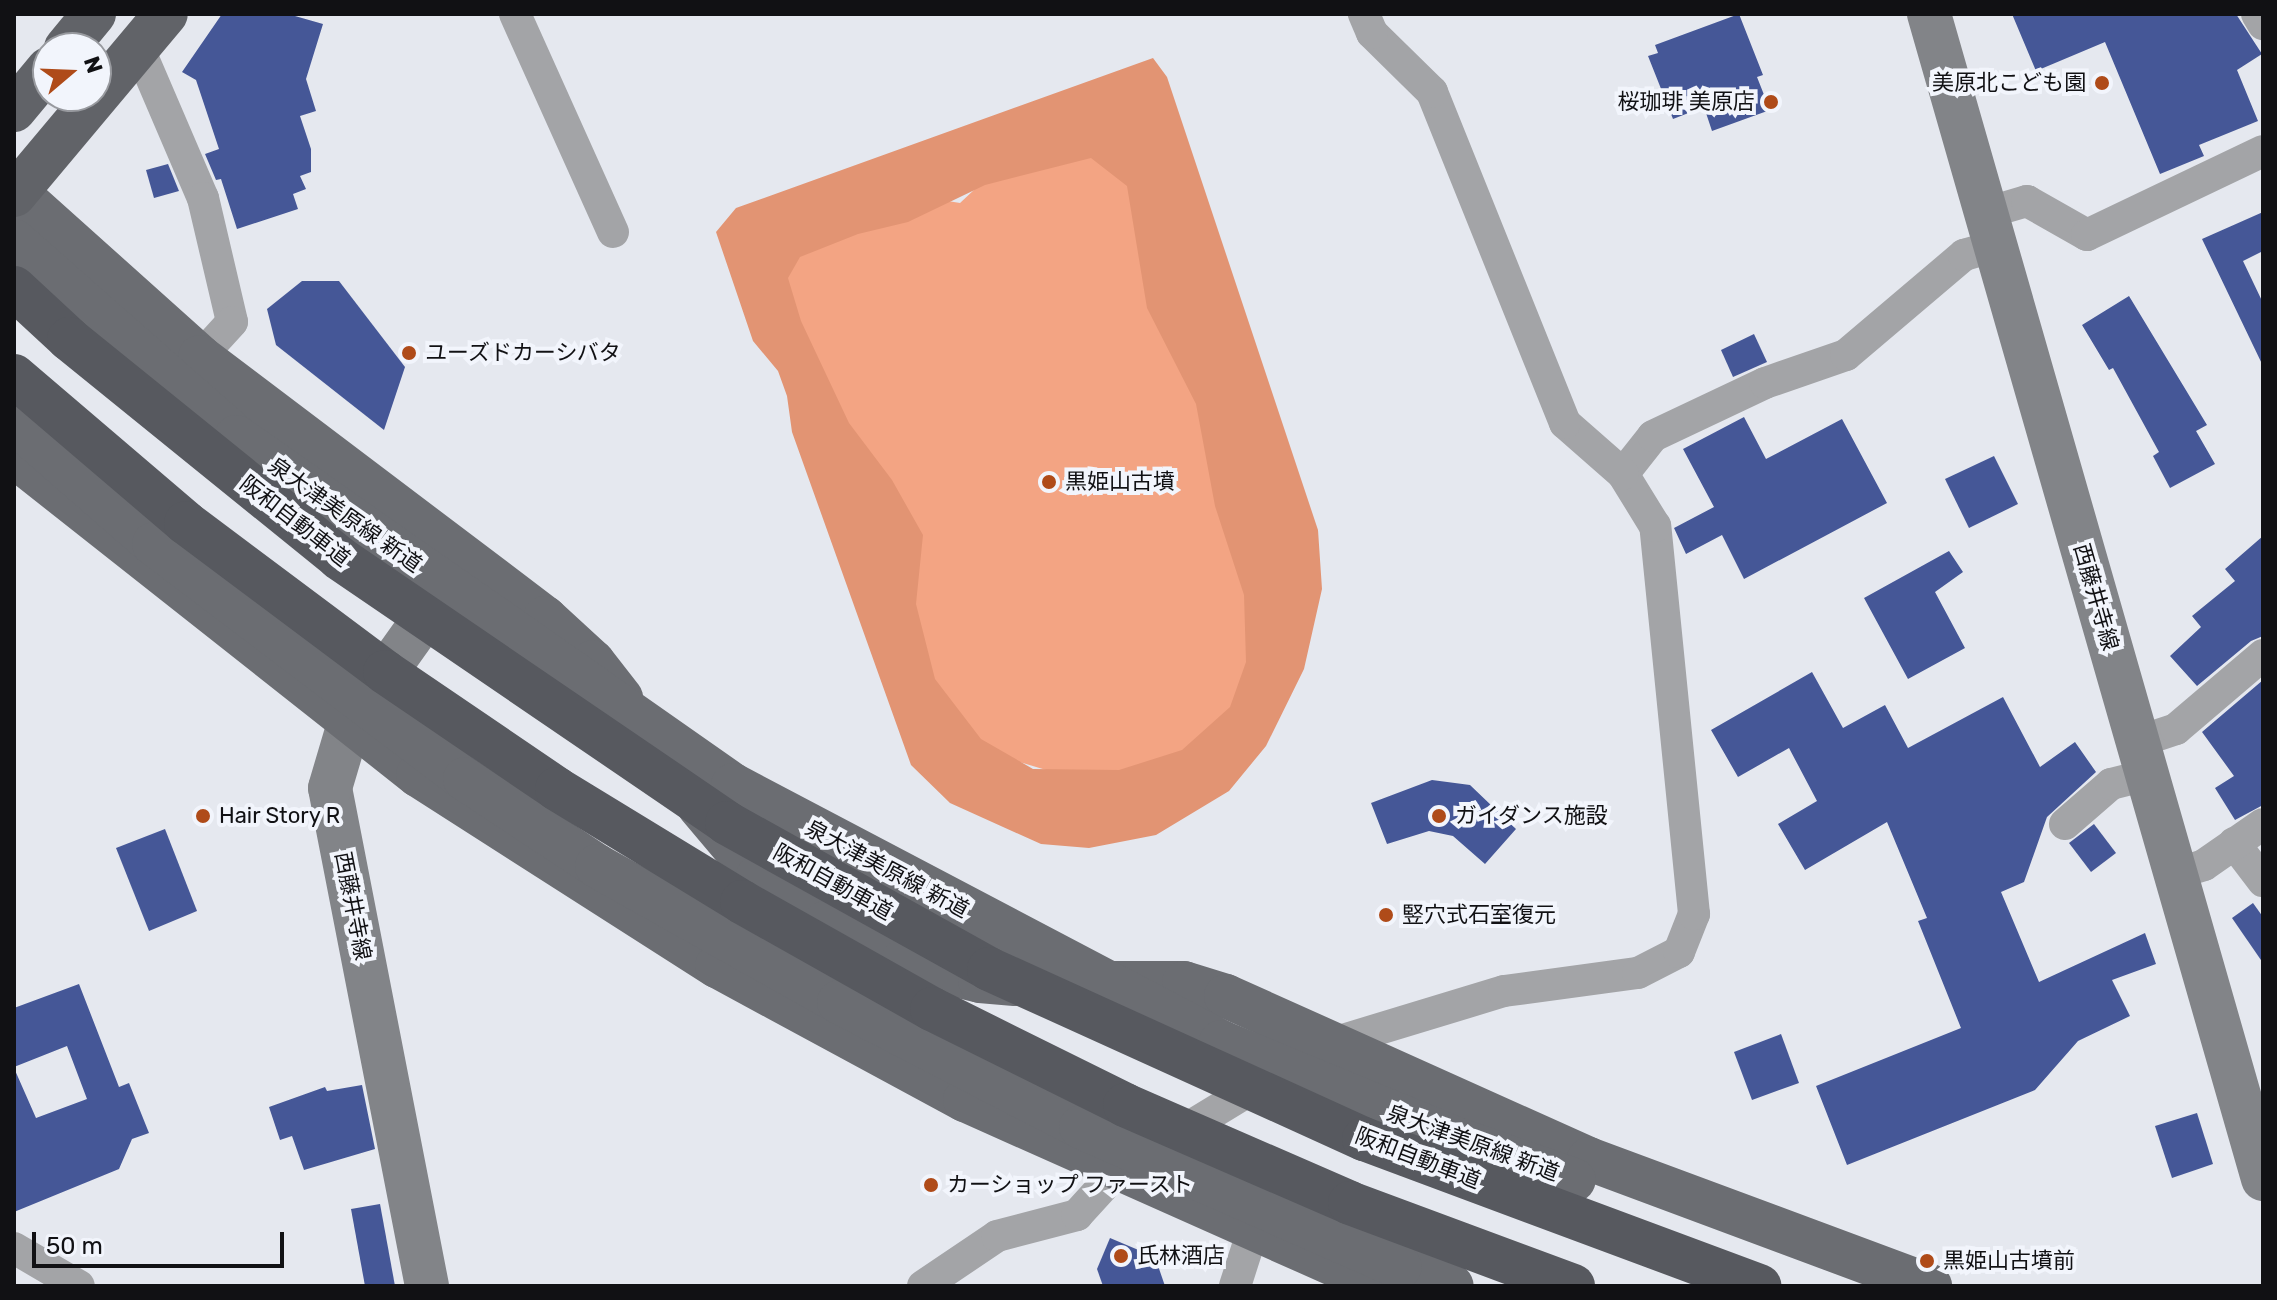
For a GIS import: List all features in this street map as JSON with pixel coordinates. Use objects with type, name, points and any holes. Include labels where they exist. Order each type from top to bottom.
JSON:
[{"type":"highway","points":[[79,32],[94,14]]},
{"type":"highway","points":[[15,192],[166,14]]},
{"type":"highway","points":[[14,110],[32,88]]},
{"type":"highway","name":"阪和自動車道","points":[[14,288],[339,558],[727,823],[989,969],[1364,1139],[1760,1286]]},
{"type":"highway","points":[[14,376],[186,523],[385,672],[557,789],[742,902],[932,1009],[1125,1105],[1350,1203],[1573,1286]]},
{"type":"main road","name":"西藤井寺線","points":[[1929,14],[2263,1179]]},
{"type":"main road","points":[[15,192],[200,357],[593,662],[726,843],[758,876],[825,923],[902,962],[980,981],[1184,983],[1226,996],[1589,1159],[1930,1286]]},
{"type":"main road","name":"泉大津美原線 新道","points":[[14,241],[236,437],[733,785],[1221,1042],[1451,1137],[1879,1286]]},
{"type":"main road","points":[[14,422],[154,544],[465,779],[597,866],[839,1002],[1081,1127],[1391,1276]]},
{"type":"main road","points":[[14,456],[349,724],[418,775],[717,966],[965,1100],[1117,1171],[1253,1230],[1391,1276],[1452,1286]]},
{"type":"main road","name":"西藤井寺線","points":[[427,1286],[330,788],[349,724],[465,560]]},
{"type":"street","points":[[515,14],[613,232]]},
{"type":"street","points":[[923,1286],[997,1236],[1077,1215],[1117,1171],[1330,1041],[1504,991],[1638,973],[1679,952],[1694,914],[1666,608],[1655,526],[1623,474],[1565,423],[1432,92],[1372,33],[1364,14]]},
{"type":"street","points":[[2257,14],[2263,24]]},
{"type":"street","points":[[139,49],[203,198],[232,322],[200,357]]},
{"type":"street","points":[[1623,474],[1653,436],[1765,383],[1846,355],[2027,201],[2087,235],[2263,151]]},
{"type":"street","points":[[2065,824],[2263,655]]},
{"type":"street","points":[[2175,874],[2204,865],[2263,824]]},
{"type":"street","points":[[2234,843],[2263,881]]},
{"type":"street","points":[[1235,1286],[1253,1230]]},
{"type":"street","points":[[14,1248],[79,1286]]},
{"type":"shaded area","points":[[1153,58],[1167,77],[1318,530],[1322,589],[1304,669],[1266,746],[1229,791],[1156,835],[1089,848],[1041,844],[950,803],[911,765],[792,432],[787,396],[778,371],[753,341],[716,232],[736,208]],"holes":[[[1091,158],[1127,186],[1147,308],[1196,404],[1215,506],[1244,595],[1246,662],[1230,707],[1182,750],[1119,770],[1033,769],[981,739],[935,679],[916,604],[923,535],[892,480],[849,423],[801,321],[788,278],[800,257],[858,234],[908,222],[985,185]]]},
{"type":"shaded area","points":[[1115,141],[1201,353],[1263,602],[1248,699],[1194,759],[1086,782],[983,751],[922,663],[862,452],[777,288],[806,231],[917,196],[960,203],[1005,161]]},
{"type":"building","points":[[222,14],[288,14],[323,24],[306,79],[316,111],[300,116],[311,149],[311,172],[300,176],[306,189],[293,194],[298,209],[237,229],[221,179],[216,180],[205,154],[219,149],[196,80],[182,72]]},
{"type":"building","points":[[1739,14],[1763,75],[1757,77],[1770,110],[1712,131],[1704,107],[1673,119],[1648,56],[1658,53],[1655,45]]},
{"type":"building","points":[[2012,14],[2236,14],[2262,54],[2237,70],[2258,121],[2199,145],[2204,156],[2160,174],[2105,42],[2036,71]]},
{"type":"building","points":[[168,164],[179,191],[154,198],[146,170]]},
{"type":"building","points":[[2263,212],[2263,251],[2243,261],[2263,303],[2263,366],[2202,239]]},
{"type":"building","points":[[302,281],[339,281],[405,367],[384,430],[276,345],[267,309]]},
{"type":"building","points":[[2129,296],[2207,425],[2196,431],[2215,464],[2170,488],[2153,456],[2159,452],[2113,368],[2109,370],[2082,325]]},
{"type":"building","points":[[1754,334],[1767,362],[1733,377],[1721,350]]},
{"type":"building","points":[[1744,417],[1766,459],[1842,419],[1887,503],[1744,579],[1722,535],[1686,554],[1674,528],[1714,507],[1683,449]]},
{"type":"building","points":[[1994,456],[2018,504],[1969,528],[1945,479]]},
{"type":"building","points":[[2263,536],[2263,636],[2251,641],[2197,686],[2170,656],[2201,627],[2192,616],[2235,581],[2225,569]]},
{"type":"building","points":[[1949,551],[1963,572],[1935,592],[1965,648],[1908,679],[1864,598]]},
{"type":"building","points":[[1812,672],[1843,728],[1885,705],[1908,748],[2003,697],[2040,767],[2075,742],[2096,772],[2047,817],[2024,882],[2001,892],[2039,982],[2145,933],[2156,964],[2112,980],[2130,1016],[2078,1041],[2035,1090],[1847,1165],[1816,1086],[1961,1028],[1918,921],[1927,918],[1887,822],[1805,870],[1778,824],[1817,801],[1789,748],[1738,777],[1711,730]]},
{"type":"building","points":[[2263,680],[2263,805],[2235,820],[2215,788],[2234,776],[2202,732]]},
{"type":"building","name":"ガイダンス施設","points":[[1432,780],[1470,785],[1516,829],[1485,864],[1453,836],[1429,831],[1387,844],[1371,803]]},
{"type":"building","points":[[2094,824],[2116,853],[2091,872],[2069,843]]},
{"type":"building","points":[[165,829],[197,911],[149,931],[116,848]]},
{"type":"building","points":[[2253,903],[2263,917],[2263,963],[2232,918]]},
{"type":"building","points":[[79,984],[119,1087],[129,1083],[149,1133],[132,1139],[119,1169],[14,1212],[14,1068],[36,1118],[87,1099],[67,1046],[14,1067],[14,1008]]},
{"type":"building","points":[[1781,1034],[1799,1083],[1752,1100],[1734,1052]]},
{"type":"building","points":[[362,1085],[375,1149],[304,1170],[292,1136],[280,1140],[269,1107],[325,1087],[327,1091]]},
{"type":"building","points":[[2197,1113],[2213,1164],[2172,1178],[2155,1126]]},
{"type":"building","points":[[380,1204],[395,1286],[365,1286],[351,1209]]},
{"type":"building","points":[[1110,1238],[1155,1257],[1165,1286],[1103,1286],[1097,1269]]},
{"type":"place","name":"美原北こども園","points":[[2102,83]]},
{"type":"place","name":"桜珈琲 美原店","points":[[1771,102]]},
{"type":"place","name":"ユーズドカーシバタ","points":[[409,353]]},
{"type":"place","name":"黒姫山古墳","points":[[1049,482]]},
{"type":"place","name":"Hair Story R","points":[[203,816]]},
{"type":"place","name":"ガイダンス施設","points":[[1439,816]]},
{"type":"place","name":"竪穴式石室復元","points":[[1386,915]]},
{"type":"place","name":"カーショップ ファースト","points":[[931,1185]]},
{"type":"place","name":"氏林酒店","points":[[1121,1256]]},
{"type":"place","name":"黒姫山古墳前","points":[[1927,1261]]}]
